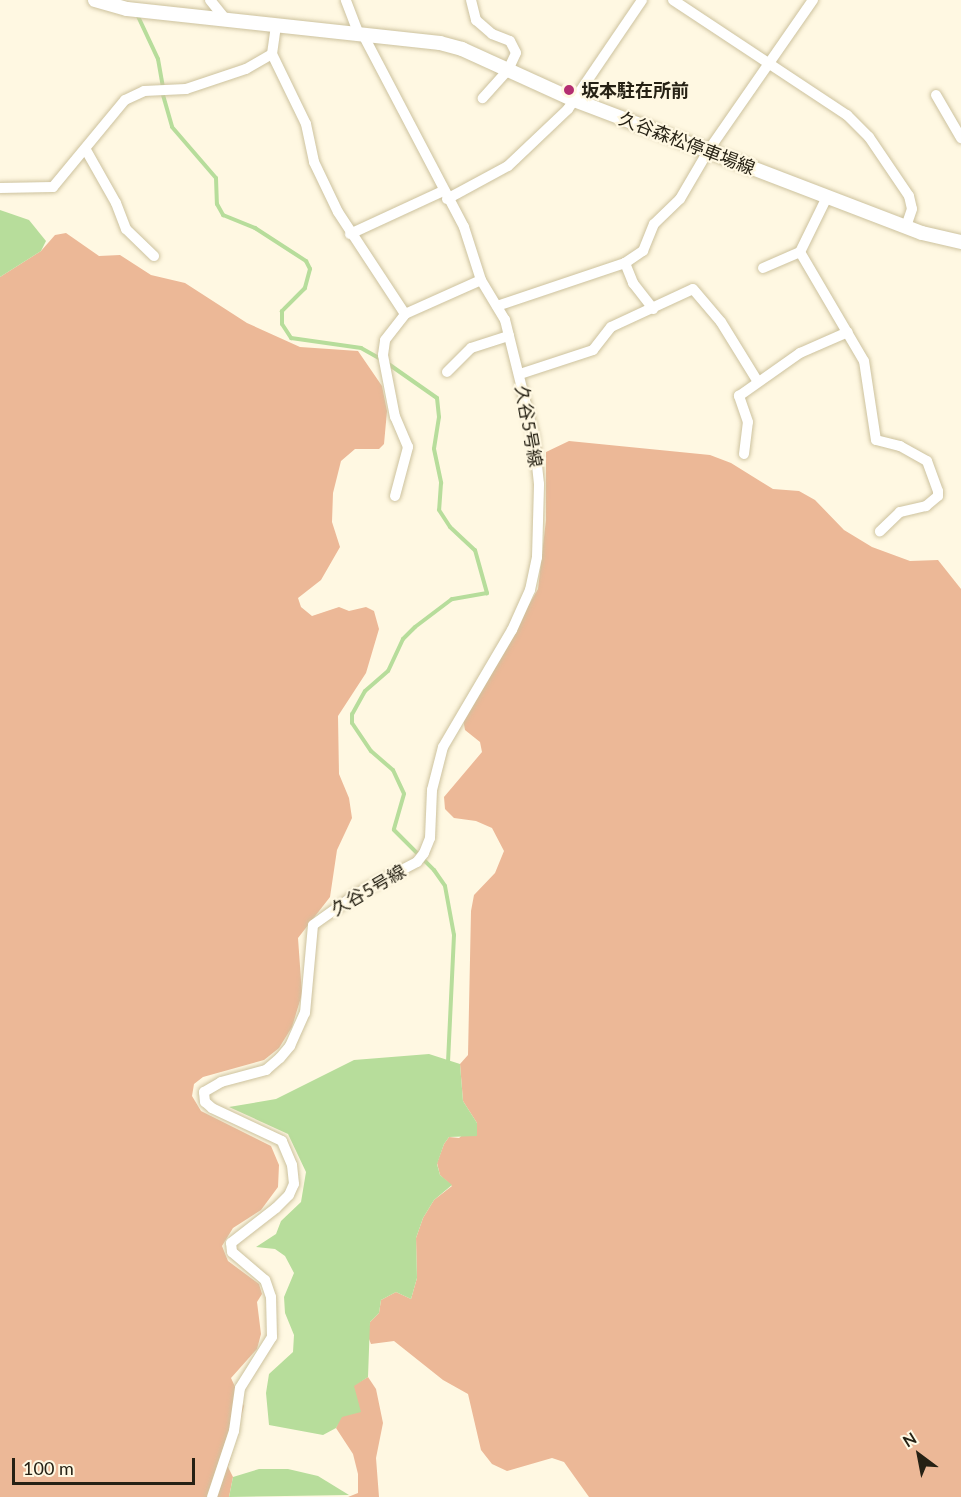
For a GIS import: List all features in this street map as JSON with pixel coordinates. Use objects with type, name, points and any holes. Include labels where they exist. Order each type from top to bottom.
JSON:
[{"type":"main road","name":"久谷森松停車場線","points":[[95,0],[128,9],[276,27],[440,43],[482,56],[574,100],[827,197],[906,226],[961,242]]},
{"type":"street","points":[[210,0],[227,21]]},
{"type":"street","name":"久谷5号線","points":[[212,1497],[234,1431],[240,1388],[272,1337],[271,1297],[266,1280],[232,1252],[231,1243],[276,1208],[289,1195],[294,1184],[292,1165],[282,1141],[212,1108],[205,1102],[204,1092],[210,1086],[266,1070],[290,1046],[309,995],[313,926],[358,892],[420,857],[430,838],[432,790],[443,747],[512,630],[530,590],[537,557],[539,484],[534,437],[509,336],[497,306],[481,280],[464,228],[363,34],[358,32],[346,0]]},
{"type":"street","points":[[471,0],[476,20],[514,47],[516,53],[508,70],[483,98]]},
{"type":"street","points":[[350,234],[508,166],[574,100],[642,0]]},
{"type":"street","points":[[673,0],[847,114],[869,136],[909,196],[912,209],[906,226]]},
{"type":"street","points":[[497,306],[625,263],[643,251],[654,224],[680,199],[708,151],[813,0]]},
{"type":"street","points":[[276,27],[272,54],[306,124],[314,162],[350,234],[405,315]]},
{"type":"street","points":[[0,188],[53,187],[133,94],[186,89],[221,80],[272,54]]},
{"type":"street","points":[[936,95],[961,138]]},
{"type":"street","points":[[86,150],[116,203],[126,229],[154,256]]},
{"type":"street","points":[[763,267],[800,252],[827,197]]},
{"type":"street","points":[[800,252],[860,352],[870,381],[876,440],[908,449],[927,461],[938,491],[939,496],[926,506],[900,512],[880,531]]},
{"type":"street","points":[[625,263],[633,283],[653,309]]},
{"type":"street","points":[[395,496],[408,447],[395,417],[383,360],[385,340],[405,315],[481,280]]},
{"type":"street","points":[[520,374],[592,350],[611,327],[693,289],[721,322],[758,382]]},
{"type":"street","points":[[744,454],[748,422],[739,396],[800,352],[848,332]]},
{"type":"street","points":[[447,372],[471,348],[509,336]]},
{"type":"shaded area","points":[[0,210],[29,220],[46,241],[41,251],[0,277]]},
{"type":"shaded area","points":[[66,233],[99,256],[120,255],[151,275],[185,283],[247,323],[300,347],[358,351],[382,386],[387,411],[384,444],[379,449],[355,449],[341,461],[333,493],[332,522],[340,547],[321,580],[298,598],[301,607],[312,616],[339,607],[349,611],[366,607],[374,611],[379,629],[366,673],[338,716],[339,774],[349,798],[352,818],[337,850],[330,897],[298,938],[302,994],[292,1027],[279,1048],[264,1060],[203,1077],[194,1084],[192,1096],[201,1111],[271,1146],[279,1165],[278,1187],[261,1210],[233,1228],[222,1246],[228,1261],[259,1284],[262,1294],[257,1302],[261,1334],[257,1349],[231,1378],[244,1406],[228,1467],[233,1477],[229,1497],[0,1497],[0,277],[41,251],[55,235]]},
{"type":"shaded area","points":[[569,441],[710,455],[731,463],[773,489],[799,491],[815,500],[844,530],[872,547],[910,561],[938,560],[961,589],[961,1497],[589,1497],[564,1462],[552,1458],[507,1471],[492,1464],[481,1450],[468,1394],[443,1380],[394,1341],[371,1344],[367,1334],[370,1322],[379,1313],[381,1300],[396,1292],[411,1299],[417,1278],[416,1238],[423,1218],[434,1200],[452,1186],[440,1175],[437,1163],[444,1144],[449,1137],[459,1138],[477,1123],[463,1101],[460,1064],[468,1055],[471,911],[474,895],[495,873],[504,851],[492,828],[476,821],[454,818],[445,809],[444,797],[482,752],[480,742],[465,730],[463,719],[538,589],[546,520],[546,452]]},
{"type":"shaded area","points":[[429,1054],[460,1064],[463,1101],[477,1123],[477,1136],[449,1137],[444,1144],[437,1164],[440,1175],[452,1185],[434,1200],[423,1218],[416,1238],[417,1278],[411,1299],[396,1292],[381,1300],[379,1313],[370,1322],[368,1377],[354,1386],[361,1412],[342,1417],[336,1428],[323,1435],[269,1425],[266,1393],[269,1374],[293,1352],[294,1335],[285,1313],[284,1297],[294,1273],[285,1256],[275,1249],[256,1247],[276,1234],[281,1221],[301,1202],[306,1172],[288,1134],[229,1107],[276,1099],[354,1060]]},
{"type":"shaded area","points":[[368,1377],[376,1389],[383,1423],[376,1458],[379,1497],[348,1497],[358,1493],[358,1474],[353,1454],[336,1428],[354,1385]]},
{"type":"shaded area","points":[[259,1469],[288,1469],[318,1476],[349,1495],[229,1497],[233,1477]]},
{"type":"waterway","points":[[136,12],[158,59],[163,87]]},
{"type":"waterway","points":[[163,95],[172,127],[216,178],[217,204],[223,215],[255,228],[306,261],[310,269],[305,288],[282,311],[282,324],[291,338],[361,348],[381,359]]},
{"type":"waterway","points":[[387,363],[437,398],[439,417],[434,449],[441,483],[439,510],[450,527],[475,550],[487,593],[452,599],[415,627],[403,639],[388,671],[365,691],[352,714],[352,723],[371,751],[393,770],[404,794],[394,830],[434,870],[445,886],[454,935],[448,1061]]},
{"type":"place","name":"坂本駐在所前","points":[[569,90]]}]
